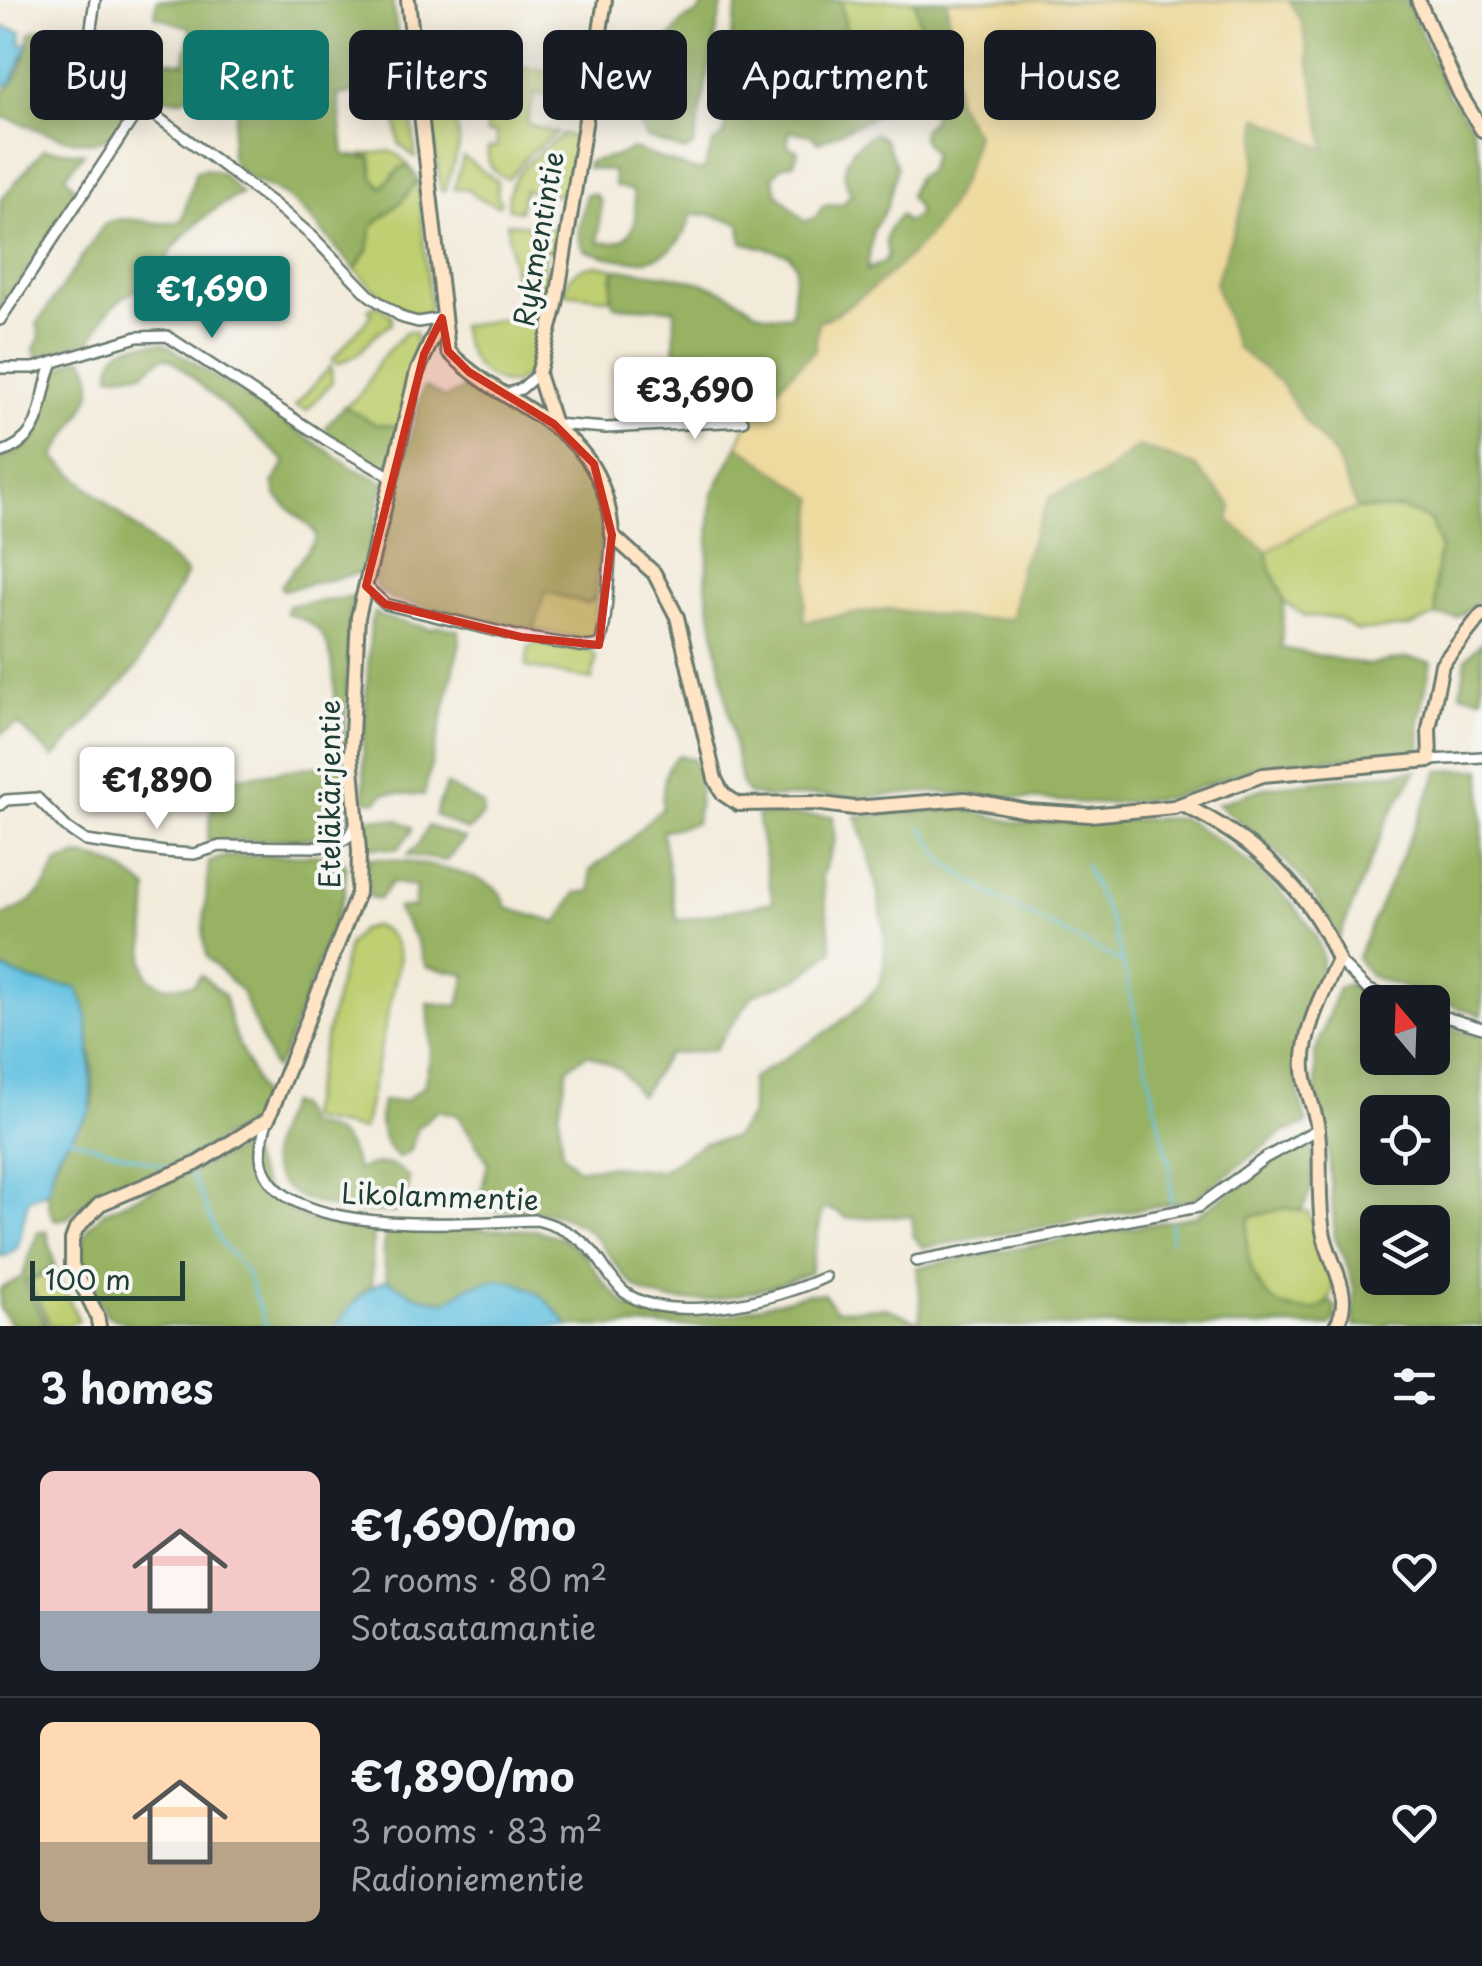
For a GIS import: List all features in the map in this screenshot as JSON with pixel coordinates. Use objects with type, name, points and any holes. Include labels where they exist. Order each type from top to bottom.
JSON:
[{"type":"street","points":[[91,30],[96,0]]},
{"type":"street","points":[[366,586],[385,604],[521,637],[587,646],[599,645],[606,636],[606,580],[612,535],[608,499],[594,464],[554,424],[469,372],[448,351],[408,0]]},
{"type":"street","name":"Rykmentintie","points":[[538,374],[556,305],[605,0]]},
{"type":"street","points":[[1418,0],[1460,94],[1482,130]]},
{"type":"street","points":[[0,320],[132,120]]},
{"type":"street","points":[[160,120],[273,203],[313,237],[370,296],[403,318],[418,322],[442,318]]},
{"type":"street","name":"Eteläkärjentie","points":[[268,1119],[358,893],[351,754],[358,616],[417,372],[442,318]]},
{"type":"street","points":[[0,368],[34,368],[137,337],[168,336],[328,441],[393,478]]},
{"type":"street","points":[[0,452],[19,446],[33,433],[53,362]]},
{"type":"street","points":[[505,394],[521,388],[538,374],[554,424]]},
{"type":"street","points":[[554,424],[606,428],[743,422]]},
{"type":"street","points":[[612,535],[654,573],[677,616],[715,779],[723,794],[738,804],[814,803],[854,808],[965,800],[1028,811],[1090,815],[1184,805],[1264,775],[1482,757]]},
{"type":"street","points":[[1430,760],[1429,729],[1442,664],[1482,614]]},
{"type":"street","points":[[0,805],[6,800],[36,798],[86,841],[194,854],[220,846],[336,844],[348,838],[356,824]]},
{"type":"street","points":[[1184,805],[1210,818],[1281,872],[1307,900],[1338,960],[1364,985]]},
{"type":"street","points":[[1336,1326],[1343,1314],[1340,1276],[1323,1236],[1318,1129],[1304,1072],[1305,1052],[1320,998],[1338,960]]},
{"type":"street","points":[[1450,1018],[1482,1028]]},
{"type":"street","points":[[98,1326],[98,1315],[72,1265],[72,1240],[83,1219],[100,1204],[196,1164],[268,1119]]},
{"type":"street","name":"Likolammentie","points":[[268,1119],[261,1156],[265,1172],[278,1190],[295,1203],[321,1214],[356,1220],[537,1220],[558,1226],[587,1246],[611,1280],[627,1294],[640,1302],[676,1310],[758,1300],[825,1277]]},
{"type":"street","points":[[916,1262],[1198,1207],[1265,1158],[1318,1129]]},
{"type":"highlighted area","points":[[442,318],[448,351],[469,372],[554,424],[594,464],[612,535],[599,645],[521,637],[385,604],[366,586],[424,354]]},
{"type":"green space","points":[[157,0],[392,0],[397,30],[349,30],[349,94],[338,95],[344,155],[371,158],[373,177],[382,188],[400,168],[409,166],[418,180],[402,201],[372,226],[368,250],[355,269],[294,203],[243,174],[231,156],[236,120],[329,120],[329,30],[191,30],[155,16]]},
{"type":"green space","points":[[708,0],[723,0],[717,30],[707,30],[707,80],[694,145],[686,151],[646,138],[640,120],[687,120],[687,30],[676,30],[684,20],[697,14]]},
{"type":"green space","points":[[739,0],[841,0],[846,30],[733,30]]},
{"type":"green space","points":[[841,0],[915,0],[921,30],[846,30]]},
{"type":"green space","points":[[915,0],[947,0],[950,30],[921,30]]},
{"type":"green space","points":[[1289,0],[1406,0],[1449,96],[1471,124],[1482,163],[1482,588],[1479,602],[1456,618],[1436,616],[1435,581],[1440,547],[1430,520],[1403,509],[1357,509],[1336,457],[1305,421],[1280,382],[1236,347],[1215,284],[1255,168],[1258,116],[1325,148],[1302,23]]},
{"type":"green space","points":[[30,33],[30,120],[125,121],[99,141],[83,142],[0,117],[0,94],[13,82]]},
{"type":"green space","points":[[163,60],[183,63],[183,98],[163,96]]},
{"type":"green space","points":[[523,67],[543,71],[543,94],[535,93],[527,121],[557,133],[531,152],[508,179],[491,167],[488,148],[497,147],[496,133],[487,133],[486,120],[523,120]]},
{"type":"green space","points":[[964,114],[976,134],[961,183],[923,243],[887,277],[844,309],[819,321],[815,350],[751,414],[734,407],[717,415],[674,413],[675,309],[614,306],[611,295],[615,269],[695,281],[729,294],[759,312],[778,316],[791,315],[796,265],[788,254],[742,242],[740,223],[710,215],[692,214],[674,246],[649,259],[618,259],[584,250],[578,235],[586,194],[595,194],[601,202],[598,242],[620,241],[627,236],[635,212],[633,191],[615,186],[613,171],[587,168],[587,162],[633,149],[693,170],[704,170],[713,143],[723,137],[728,120],[866,120],[818,142],[811,135],[790,131],[787,145],[798,151],[794,163],[782,166],[773,177],[777,193],[805,222],[816,217],[823,206],[842,204],[851,194],[845,166],[852,151],[875,133],[884,139],[897,167],[887,207],[873,230],[867,270],[884,262],[888,233],[900,215],[906,222],[917,216],[918,209],[909,196],[917,177],[927,172],[933,154],[922,138],[922,130],[932,120],[964,120]]},
{"type":"green space","points":[[397,120],[412,120],[416,158],[399,144]]},
{"type":"green space","points":[[431,120],[456,120],[459,147],[445,190],[441,191]]},
{"type":"green space","points":[[564,134],[573,137],[578,146],[568,197],[524,190],[520,211],[509,209],[508,197],[517,175],[534,156]]},
{"type":"green space","points":[[44,149],[84,153],[65,176],[79,193],[0,310],[0,201]]},
{"type":"green space","points":[[390,151],[409,166],[400,168],[382,188],[373,177],[371,158],[362,155]]},
{"type":"green space","points":[[463,157],[497,181],[501,201],[498,206],[467,189],[454,189]]},
{"type":"green space","points":[[196,171],[221,173],[242,194],[216,208],[192,228],[171,252],[158,279],[118,302],[104,317],[92,340],[36,358],[34,349],[40,337],[37,324],[103,226],[121,219],[162,223],[182,220]]},
{"type":"green space","points":[[418,180],[430,306],[428,314],[418,315],[387,301],[355,269],[368,250],[372,226],[402,201]]},
{"type":"green space","points":[[507,223],[563,229],[562,251],[546,250],[543,271],[559,274],[539,353],[522,378],[511,384],[499,382],[475,365],[460,326],[527,315],[525,279],[514,279]]},
{"type":"green space","points":[[597,265],[615,269],[612,299],[564,293],[575,273]]},
{"type":"green space","points":[[377,305],[392,316],[391,324],[357,355],[338,364],[332,360],[372,314],[368,309]]},
{"type":"green space","points":[[406,332],[414,332],[417,340],[400,427],[375,424],[344,406],[359,395],[380,360]]},
{"type":"green space","points":[[164,343],[355,469],[384,482],[364,572],[283,590],[281,586],[316,539],[315,532],[277,497],[273,483],[286,462],[174,361],[163,357],[142,373],[110,375],[111,364],[120,350]]},
{"type":"green space","points":[[83,358],[92,384],[89,397],[55,458],[187,573],[135,669],[54,758],[18,724],[0,734],[0,458],[23,449],[37,436],[54,378],[64,366]]},
{"type":"green space","points":[[331,366],[332,382],[310,407],[307,410],[295,406]]},
{"type":"green space","points":[[473,384],[544,424],[585,464],[599,489],[604,518],[596,596],[588,604],[545,591],[534,630],[390,599],[376,587],[374,579],[423,389],[445,398]]},
{"type":"green space","points":[[344,406],[375,424],[400,427],[391,463],[383,467],[329,435],[326,427]]},
{"type":"green space","points":[[738,445],[815,499],[804,621],[887,609],[972,619],[1012,617],[1020,566],[1050,497],[1100,477],[1138,445],[1195,466],[1233,506],[1230,522],[1268,551],[1283,598],[1281,648],[1367,665],[1408,658],[1431,662],[1419,722],[1421,752],[1263,764],[1170,798],[1100,804],[931,792],[854,798],[772,798],[748,794],[741,782],[706,585],[712,495]]},
{"type":"green space","points":[[1357,509],[1404,509],[1430,520],[1440,547],[1435,581],[1436,616],[1409,627],[1357,631],[1336,618],[1306,616],[1285,603],[1267,563],[1268,551],[1317,522]]},
{"type":"green space","points":[[545,591],[587,604],[596,596],[595,635],[588,639],[534,630]]},
{"type":"green space","points":[[355,597],[350,612],[344,756],[348,822],[332,837],[207,842],[210,791],[220,780],[331,764],[332,660],[320,632],[286,613],[288,606]]},
{"type":"green space","points":[[375,612],[381,617],[432,629],[438,626],[459,630],[460,643],[424,795],[385,793],[376,802],[365,800],[363,746],[371,621]]},
{"type":"green space","points":[[1482,642],[1482,697],[1461,693],[1466,658]]},
{"type":"green space","points":[[537,643],[592,651],[596,658],[592,680],[526,667],[529,647]]},
{"type":"green space","points":[[679,755],[694,760],[701,780],[696,823],[662,831],[677,921],[773,902],[757,815],[833,816],[835,840],[822,876],[832,951],[798,979],[754,994],[714,1050],[668,1054],[640,1096],[621,1070],[588,1054],[568,1067],[559,1113],[562,1152],[578,1169],[612,1166],[660,1171],[704,1143],[733,1138],[751,1115],[751,1079],[849,1015],[876,988],[883,973],[880,904],[856,816],[963,809],[1018,823],[1181,818],[1220,842],[1267,880],[1307,922],[1322,962],[1296,1043],[1296,1082],[1307,1124],[1284,1132],[1192,1200],[923,1248],[913,1235],[912,1216],[846,1218],[823,1208],[810,1273],[745,1293],[694,1301],[649,1295],[632,1284],[599,1242],[575,1222],[542,1212],[484,1209],[481,1194],[488,1162],[458,1115],[438,1110],[417,1128],[410,1151],[398,1158],[382,1132],[382,1101],[405,1101],[424,1086],[431,1052],[428,1003],[459,1006],[466,974],[426,967],[416,939],[398,912],[398,908],[414,907],[416,887],[392,882],[379,899],[370,897],[363,870],[370,858],[416,863],[470,876],[495,888],[507,908],[557,923],[576,893],[592,891],[590,871],[662,810],[666,773]]},
{"type":"green space","points":[[1482,769],[1482,1016],[1450,1004],[1450,985],[1396,985],[1371,976],[1357,958],[1439,771]]},
{"type":"green space","points":[[1417,770],[1388,818],[1338,941],[1318,900],[1304,882],[1271,848],[1217,804],[1267,787]]},
{"type":"green space","points":[[446,785],[483,805],[483,815],[468,831],[435,815]]},
{"type":"green space","points":[[365,820],[398,820],[412,827],[411,833],[398,849],[370,847],[362,830]]},
{"type":"green space","points":[[428,826],[465,839],[446,861],[407,855],[418,845]]},
{"type":"green space","points":[[338,855],[346,866],[344,895],[282,1058],[274,1069],[241,991],[207,957],[203,934],[209,862],[226,856]]},
{"type":"green space","points":[[77,856],[115,866],[148,889],[144,961],[148,977],[163,986],[193,985],[201,975],[224,995],[233,1031],[264,1102],[255,1119],[189,1157],[83,1204],[67,1218],[55,1220],[48,1199],[51,1176],[66,1144],[91,1110],[93,1099],[88,1030],[77,988],[32,981],[0,968],[0,917],[35,898],[56,864]]},
{"type":"green space","points":[[373,926],[391,937],[400,958],[363,1130],[306,1119],[348,945],[360,930]]},
{"type":"green space","points":[[1349,984],[1360,992],[1360,1075],[1450,1075],[1450,1028],[1482,1036],[1482,1326],[1388,1322],[1387,1326],[1354,1326],[1354,1289],[1335,1238],[1328,1142],[1316,1087],[1315,1053],[1338,988]]},
{"type":"green space","points":[[288,1103],[297,1106],[305,1124],[340,1137],[357,1170],[384,1164],[409,1178],[406,1201],[396,1212],[324,1206],[290,1191],[278,1179],[271,1164],[271,1149]]},
{"type":"green space","points":[[1310,1141],[1313,1172],[1305,1204],[1300,1211],[1285,1208],[1250,1217],[1247,1247],[1262,1290],[1285,1307],[1301,1310],[1320,1308],[1329,1300],[1336,1307],[1330,1326],[568,1326],[470,1286],[446,1302],[417,1296],[387,1280],[383,1254],[386,1228],[535,1230],[562,1238],[584,1254],[604,1283],[628,1307],[677,1319],[730,1314],[807,1294],[824,1294],[835,1310],[886,1308],[919,1322],[917,1267],[1195,1216],[1265,1164]]},
{"type":"green space","points":[[246,1150],[269,1193],[290,1211],[317,1221],[373,1228],[372,1285],[336,1326],[134,1326],[108,1316],[82,1271],[79,1251],[89,1227],[104,1212],[233,1152]]},
{"type":"green space","points":[[1285,1208],[1308,1212],[1327,1258],[1333,1285],[1331,1296],[1317,1309],[1296,1311],[1275,1304],[1261,1290],[1251,1271],[1247,1248],[1249,1217]]},
{"type":"green space","points":[[38,1232],[47,1232],[55,1266],[25,1282],[47,1326],[12,1326],[0,1308],[0,1289],[22,1277]]},
{"type":"green space","points":[[55,1270],[79,1321],[68,1326],[51,1326],[29,1282]]},
{"type":"sand","points":[[947,0],[1289,0],[1302,23],[1326,149],[1258,117],[1255,168],[1215,284],[1236,347],[1280,382],[1305,421],[1336,457],[1357,509],[1317,522],[1268,551],[1229,522],[1232,506],[1195,466],[1138,446],[1100,477],[1050,497],[1020,566],[1012,618],[972,619],[887,609],[803,621],[815,499],[738,445],[751,414],[815,350],[819,321],[855,301],[905,260],[937,224],[961,183],[976,134],[964,114],[964,30],[950,30]]},
{"type":"water","points":[[0,26],[22,32],[20,42],[28,45],[10,85],[0,84]]},
{"type":"water","points":[[0,968],[32,981],[77,988],[85,1005],[90,1044],[91,1111],[57,1154],[48,1191],[28,1200],[18,1247],[6,1256],[0,1256]]},
{"type":"water","points":[[497,1279],[538,1294],[568,1326],[336,1326],[364,1293],[387,1280],[417,1296],[445,1302],[470,1286]]},
{"type":"waterway","points":[[923,827],[943,861],[990,894],[1121,962]]},
{"type":"waterway","points":[[1085,865],[1112,925],[1123,963],[1170,1167],[1171,1203]]},
{"type":"waterway","points":[[69,1138],[167,1167]]},
{"type":"waterway","points":[[191,1174],[220,1241],[245,1270],[266,1326]]},
{"type":"waterway","points":[[1171,1222],[1171,1241]]}]
